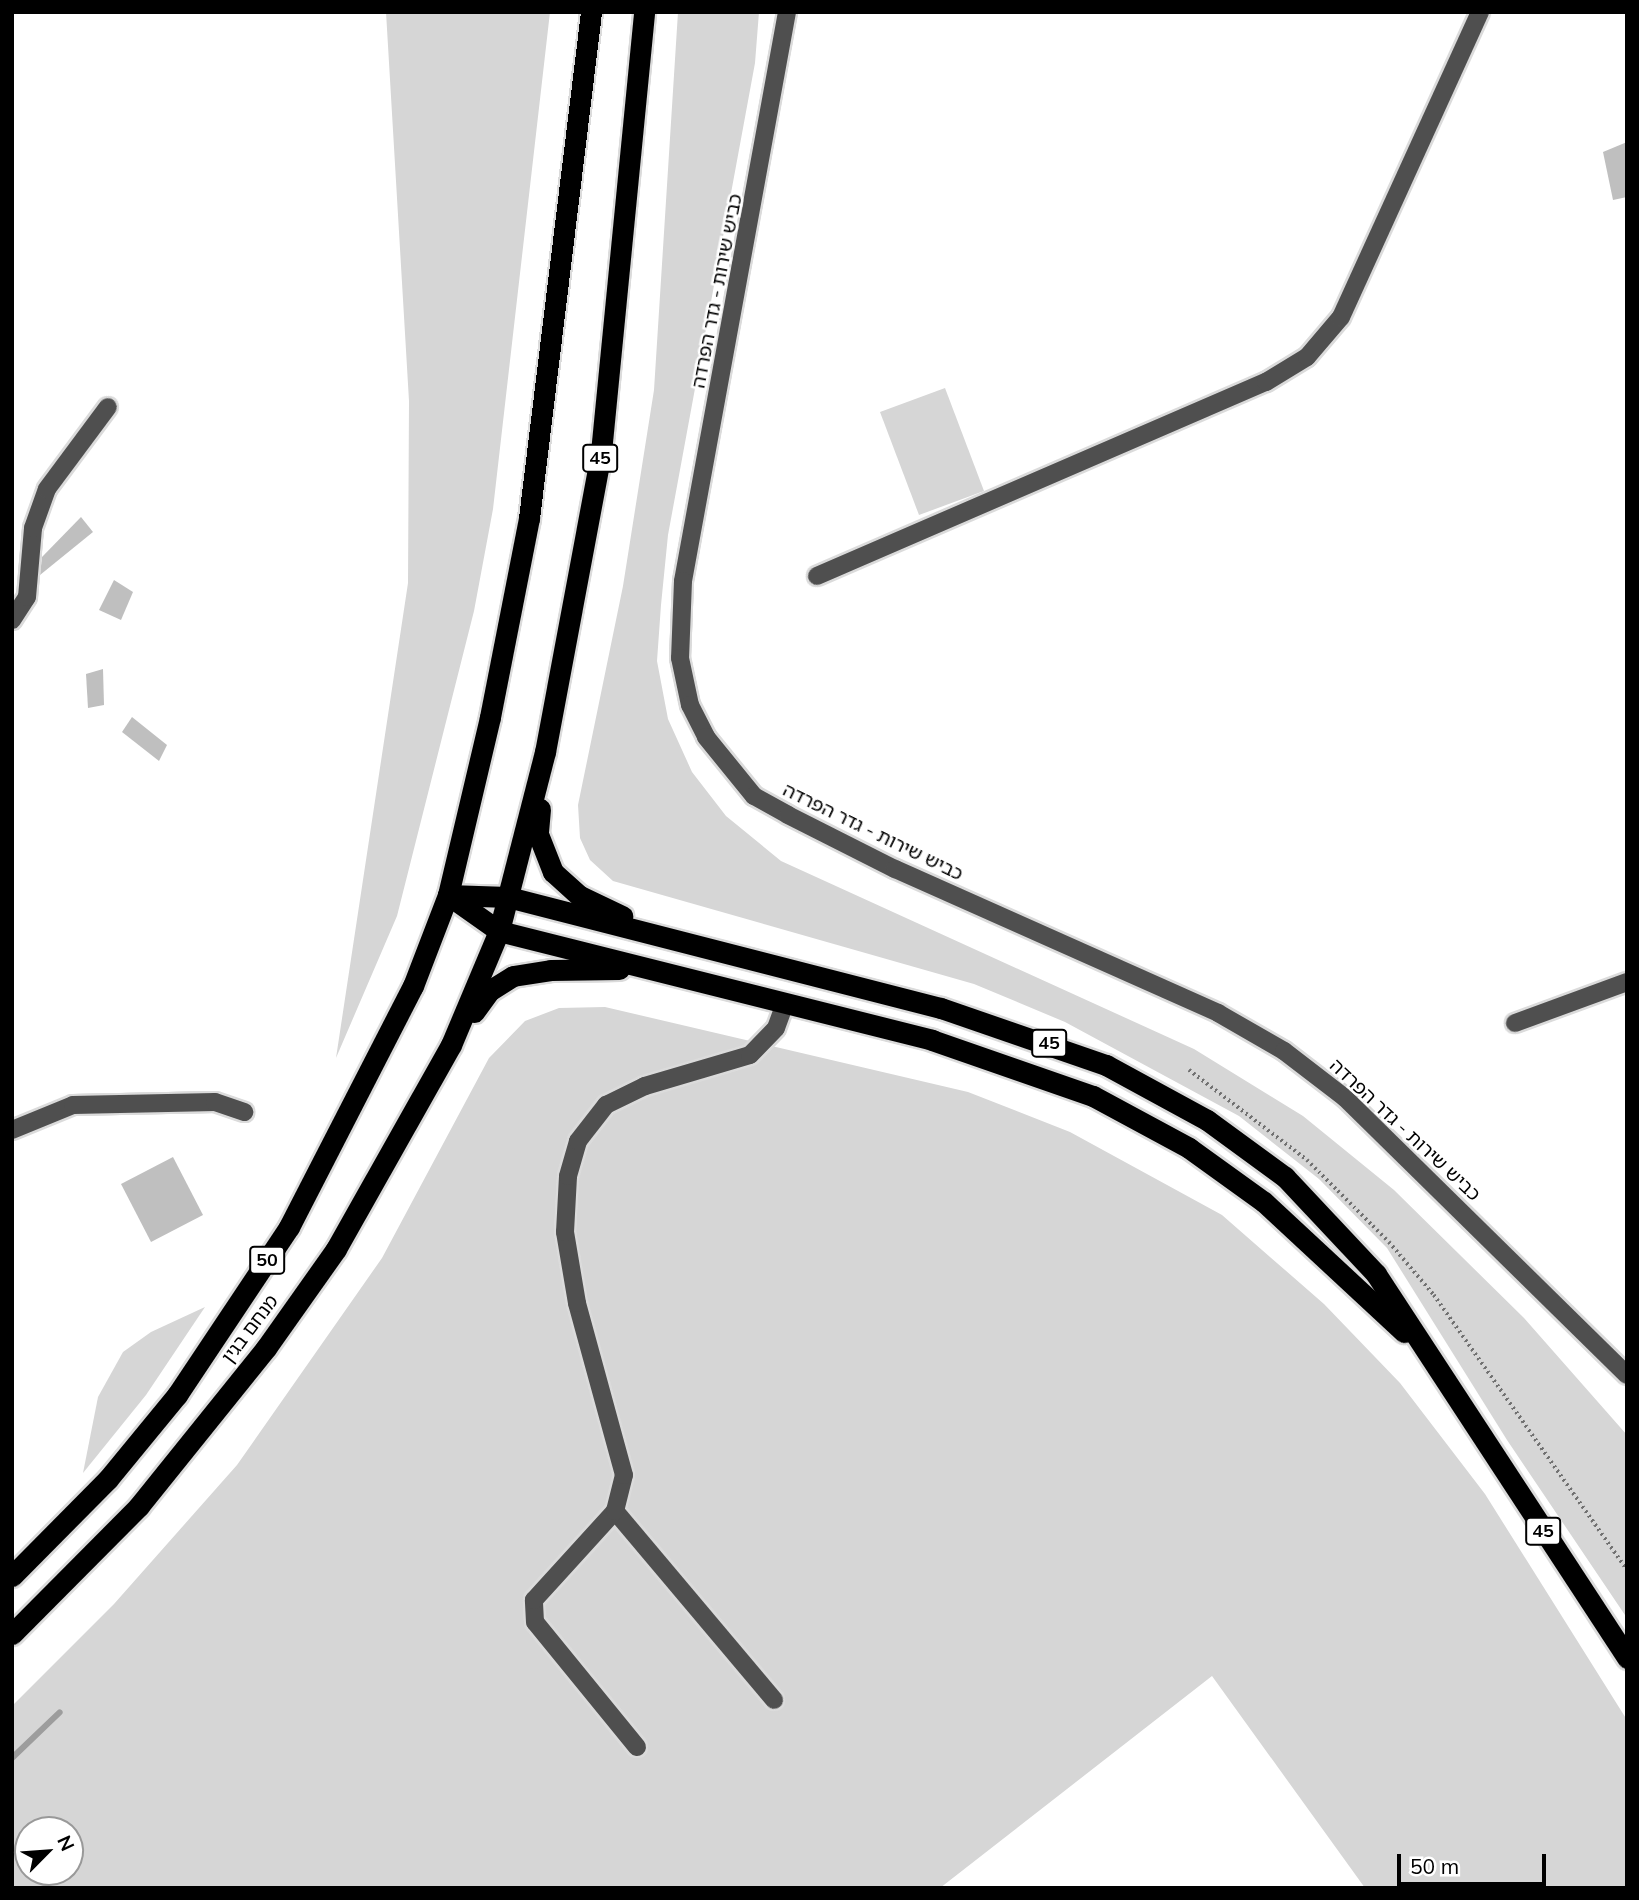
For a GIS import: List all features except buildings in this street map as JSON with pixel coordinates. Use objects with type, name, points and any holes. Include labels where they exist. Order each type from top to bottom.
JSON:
[{"type":"highway","name":"מנחם בגין","points":[[12,1576],[107,1479],[177,1395],[289,1227],[414,986],[448,895],[490,718],[529,518],[591,12]]},
{"type":"highway","name":"45","points":[[499,931],[545,752],[601,452],[645,12]]},
{"type":"highway","points":[[545,752],[538,834],[553,872],[580,897],[675,940]]},
{"type":"highway","name":"45","points":[[448,895],[508,897],[1011,1030],[1106,1065],[1207,1120],[1285,1177],[1328,1217],[1376,1273],[1627,1658]]},
{"type":"highway","name":"45","points":[[448,895],[499,931],[932,1040],[1038,1074],[1093,1096],[1177,1141],[1264,1202],[1394,1321],[1460,1404]]},
{"type":"highway","name":"מנחם בגין","points":[[12,1634],[139,1506],[266,1348],[336,1249],[451,1045],[499,931]]},
{"type":"highway","points":[[451,1045],[489,991],[513,976],[551,970],[650,969]]},
{"type":"street","name":"כביש שירות - גדר הפרדה","points":[[787,12],[683,581],[680,658],[690,705],[706,737],[754,796],[788,815],[895,869],[1218,1013],[1284,1051],[1345,1098],[1627,1375]]},
{"type":"street","points":[[817,576],[1266,382],[1307,357],[1341,317],[1480,12]]},
{"type":"street","points":[[12,620],[27,597],[33,528],[47,489],[108,407]]},
{"type":"street","points":[[1515,1023],[1627,982]]},
{"type":"street","points":[[637,1747],[535,1622],[534,1600],[615,1511],[624,1475],[577,1303],[565,1232],[568,1176],[578,1141],[606,1105],[645,1086],[750,1055],[776,1028],[785,1003]]},
{"type":"street","points":[[12,1130],[74,1105],[215,1102],[244,1112]]},
{"type":"street","points":[[615,1511],[774,1700]]},
{"type":"path","points":[[1189,1070],[1307,1160],[1389,1242],[1434,1295],[1627,1570]]},
{"type":"shaded area","points":[[386,12],[550,12],[493,509],[474,611],[397,916],[336,1058],[408,583],[409,401]]},
{"type":"shaded area","points":[[678,12],[759,12],[755,63],[668,535],[661,605],[657,661],[668,719],[692,772],[726,816],[781,861],[1194,1049],[1303,1116],[1394,1190],[1524,1318],[1627,1435],[1627,1618],[1507,1440],[1387,1248],[1319,1179],[1239,1116],[1065,1022],[974,984],[613,881],[590,860],[580,838],[578,805],[623,586],[654,390]]},
{"type":"shaded area","points":[[945,388],[984,491],[919,515],[880,412]]},
{"type":"shaded area","points":[[605,1007],[968,1092],[1070,1132],[1222,1215],[1324,1304],[1400,1383],[1485,1494],[1627,1720],[1627,1888],[1365,1888],[1212,1676],[940,1888],[12,1888],[12,1706],[114,1604],[237,1465],[382,1258],[489,1058],[525,1021],[559,1008]]},
{"type":"shaded area","points":[[205,1307],[146,1395],[83,1473],[98,1397],[123,1352],[151,1332]]},
{"type":"waterway","points":[[12,1758],[60,1712]]}]
